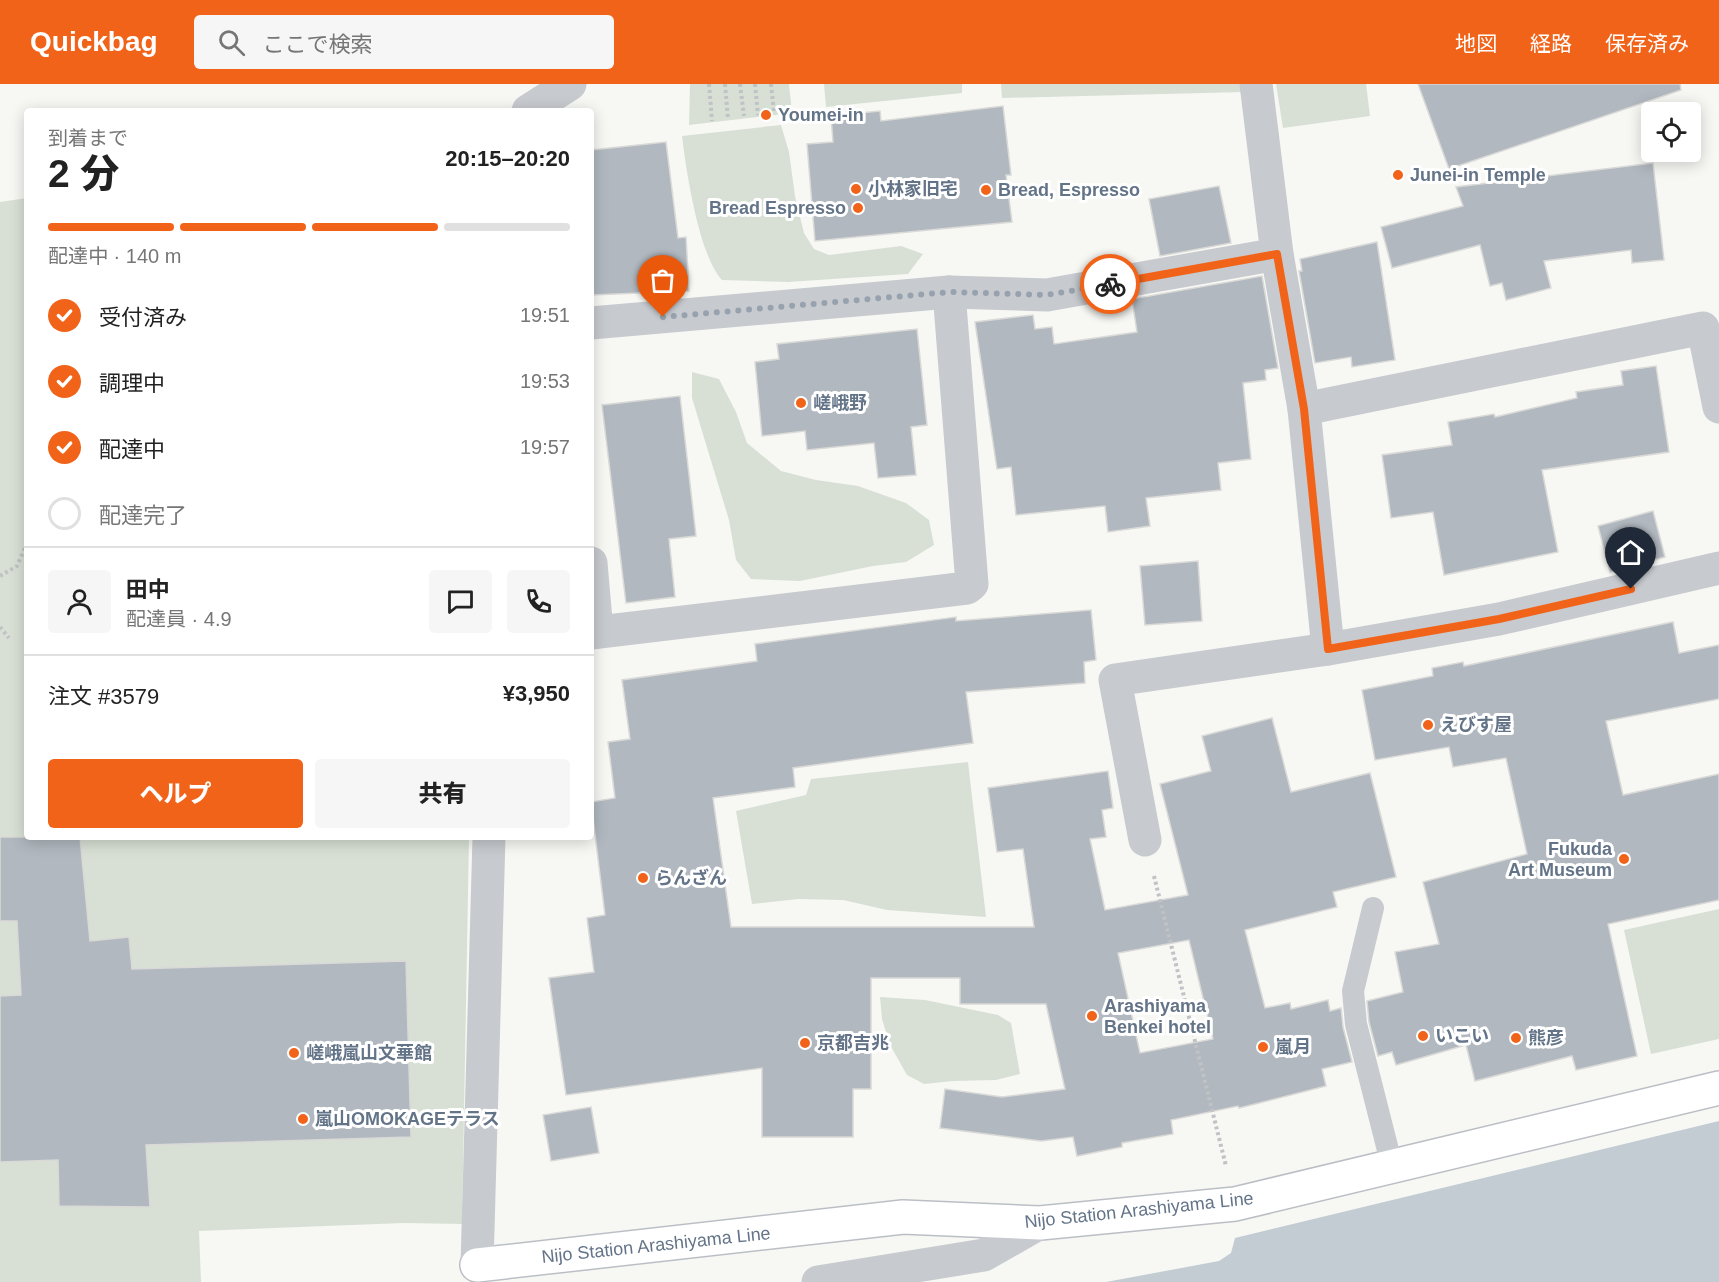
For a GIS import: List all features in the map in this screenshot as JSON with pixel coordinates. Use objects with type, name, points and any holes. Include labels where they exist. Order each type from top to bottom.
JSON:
[{"type":"main road","name":"Nijo Station Arashiyama Line","points":[[477,1265],[903,1216],[1040,1223],[1235,1204],[1719,1088]]},
{"type":"street","points":[[533,108],[570,84]]},
{"type":"street","points":[[1256,84],[1277,254],[1304,409],[1328,649]]},
{"type":"street","points":[[594,323],[950,292],[1047,295],[1277,254]]},
{"type":"street","points":[[594,633],[967,588],[972,584],[950,292]]},
{"type":"street","points":[[1304,409],[1703,328],[1713,348],[1719,407]]},
{"type":"street","points":[[1145,840],[1115,680],[1328,649],[1499,619],[1719,568]]},
{"type":"street","points":[[477,1265],[489,840]]},
{"type":"street","points":[[818,1282],[984,1255],[1040,1223]]},
{"type":"lane","points":[[1373,908],[1353,991],[1356,1024],[1392,1166]]},
{"type":"path","points":[[709,84],[712,121]]},
{"type":"path","points":[[725,84],[728,119]]},
{"type":"path","points":[[740,84],[744,116]]},
{"type":"path","points":[[755,84],[758,115]]},
{"type":"path","points":[[771,84],[774,112]]},
{"type":"path","points":[[0,576],[17,566],[24,550]]},
{"type":"path","points":[[0,627],[9,638]]},
{"type":"path","points":[[1145,840],[1235,1204]]},
{"type":"shaded area","points":[[690,84],[789,84],[792,113],[689,125]]},
{"type":"shaded area","points":[[824,84],[962,84],[962,93],[826,107]]},
{"type":"shaded area","points":[[1001,84],[1243,84],[1244,92],[1002,98]]},
{"type":"shaded area","points":[[1276,84],[1366,84],[1370,116],[1283,128]]},
{"type":"shaded area","points":[[781,125],[789,152],[795,196],[804,233],[814,249],[829,255],[901,246],[923,254],[908,274],[788,282],[722,280],[714,268],[700,233],[690,190],[682,136]]},
{"type":"shaded area","points":[[24,198],[24,840],[469,840],[462,1224],[404,1223],[199,1231],[201,1282],[0,1282],[0,202]]},
{"type":"shaded area","points":[[692,372],[719,379],[736,412],[747,443],[781,471],[816,480],[858,486],[906,503],[929,520],[934,545],[906,562],[873,566],[800,581],[751,579],[736,560],[729,520],[692,398]]},
{"type":"shaded area","points":[[968,762],[986,917],[887,910],[843,900],[798,899],[752,904],[736,811],[806,795],[811,779]]},
{"type":"shaded area","points":[[1719,909],[1719,1039],[1651,1054],[1624,930]]},
{"type":"shaded area","points":[[880,997],[925,1000],[998,1015],[1011,1023],[1020,1074],[996,1080],[924,1084],[907,1075],[890,1045],[882,1019]]},
{"type":"shaded area","points":[[1719,1121],[1719,1282],[1106,1282],[1219,1261],[1231,1253],[1235,1238]]},
{"type":"building","points":[[1418,84],[1680,84],[1681,90],[1449,169]]},
{"type":"building","points":[[1003,106],[1011,175],[1006,175],[1012,222],[815,241],[807,144],[833,142],[831,116],[880,111],[881,121]]},
{"type":"building","points":[[666,142],[678,238],[686,237],[689,291],[594,295],[594,150]]},
{"type":"building","points":[[1653,163],[1664,260],[1632,263],[1631,250],[1544,261],[1551,288],[1506,300],[1502,283],[1490,286],[1480,245],[1392,268],[1381,227],[1463,206],[1456,187]]},
{"type":"building","points":[[1219,186],[1231,243],[1160,256],[1149,199]]},
{"type":"building","points":[[1377,242],[1395,360],[1352,367],[1351,357],[1315,363],[1299,271],[1302,271],[1300,259]]},
{"type":"building","points":[[1262,276],[1278,368],[1265,370],[1266,380],[1243,383],[1251,459],[1218,463],[1221,490],[1146,498],[1150,526],[1108,532],[1105,506],[1016,515],[1011,467],[997,469],[975,322],[1033,315],[1035,329],[1052,327],[1054,344],[1137,332],[1132,299]]},
{"type":"building","points":[[917,329],[927,425],[911,427],[916,475],[878,478],[874,443],[807,450],[805,431],[762,436],[755,362],[779,359],[777,344]]},
{"type":"building","points":[[1656,366],[1669,452],[1542,470],[1558,552],[1444,575],[1433,512],[1391,518],[1382,455],[1452,445],[1448,422],[1494,414],[1495,417],[1577,398],[1576,392],[1623,385],[1621,371]]},
{"type":"building","points":[[680,396],[696,536],[669,539],[675,597],[626,603],[602,405]]},
{"type":"building","points":[[1653,511],[1665,557],[1610,572],[1598,526]]},
{"type":"building","points":[[1198,561],[1202,621],[1145,625],[1140,566]]},
{"type":"building","points":[[1091,610],[1096,660],[1084,662],[1085,683],[966,692],[973,743],[793,768],[795,787],[713,798],[731,927],[1034,927],[1023,849],[997,852],[988,788],[1108,771],[1113,808],[1102,810],[1106,837],[1090,839],[1105,910],[1188,895],[1160,784],[1211,771],[1202,736],[1272,718],[1291,792],[1370,773],[1396,877],[1333,892],[1337,907],[1245,930],[1265,1008],[1290,1003],[1291,1009],[1328,1000],[1330,1011],[1341,1008],[1343,1027],[1352,1062],[1322,1069],[1326,1086],[1239,1108],[1238,1106],[1171,1120],[1173,1134],[1122,1143],[1122,1147],[1077,1156],[1073,1137],[1041,1141],[940,1128],[945,1089],[1002,1097],[1065,1089],[1046,1004],[960,1004],[960,978],[871,978],[871,1089],[853,1089],[853,1137],[762,1137],[762,1068],[566,1095],[549,978],[594,972],[587,918],[605,915],[594,826],[594,802],[615,798],[608,742],[630,739],[622,680],[757,661],[755,644],[956,617],[956,621]],"holes":[[[1189,940],[1213,1039],[1140,1053],[1118,953]]]},
{"type":"building","points":[[1673,622],[1679,653],[1719,645],[1719,699],[1606,721],[1623,795],[1719,774],[1719,900],[1608,924],[1637,1056],[1576,1070],[1572,1056],[1475,1081],[1466,1045],[1396,1065],[1392,1052],[1378,1056],[1369,1022],[1367,1001],[1403,992],[1395,952],[1439,944],[1423,882],[1527,854],[1506,758],[1453,767],[1449,747],[1375,760],[1362,690],[1433,676],[1432,668],[1463,662],[1464,666]]},
{"type":"building","points":[[0,837],[24,837],[24,840],[80,840],[90,941],[129,937],[132,969],[406,961],[411,1137],[146,1145],[150,1207],[59,1206],[58,1160],[0,1162],[0,996],[21,995],[17,921],[0,921]]},
{"type":"building","points":[[591,1107],[599,1153],[551,1161],[543,1115]]},
{"type":"way so far","points":[[663,317],[950,292],[1047,295],[1110,284]]},
{"type":"place","name":"Youmei-in","points":[[766,115]]},
{"type":"place","name":"Junei-in Temple","points":[[1398,175]]},
{"type":"place","name":"小林家旧宅","points":[[856,189]]},
{"type":"place","name":"Bread, Espresso","points":[[986,190]]},
{"type":"place","name":"Bread Espresso","points":[[858,208]]},
{"type":"place","name":"嵯峨野","points":[[801,403]]},
{"type":"place","name":"えびす屋","points":[[1428,725]]},
{"type":"place","name":"Fukuda Art Museum","points":[[1624,859]]},
{"type":"place","name":"らんざん","points":[[643,878]]},
{"type":"place","name":"Arashiyama Benkei hotel","points":[[1092,1016]]},
{"type":"place","name":"いこい","points":[[1423,1036]]},
{"type":"place","name":"熊彦","points":[[1516,1038]]},
{"type":"place","name":"京都吉兆","points":[[805,1043]]},
{"type":"place","name":"嵐月","points":[[1263,1047]]},
{"type":"place","name":"嵯峨嵐山文華館","points":[[294,1053]]},
{"type":"place","name":"嵐山OMOKAGEテラス","points":[[303,1119]]},
{"type":"route","points":[[1110,284],[1277,254],[1304,409],[1328,649],[1499,619],[1631,589]]}]
